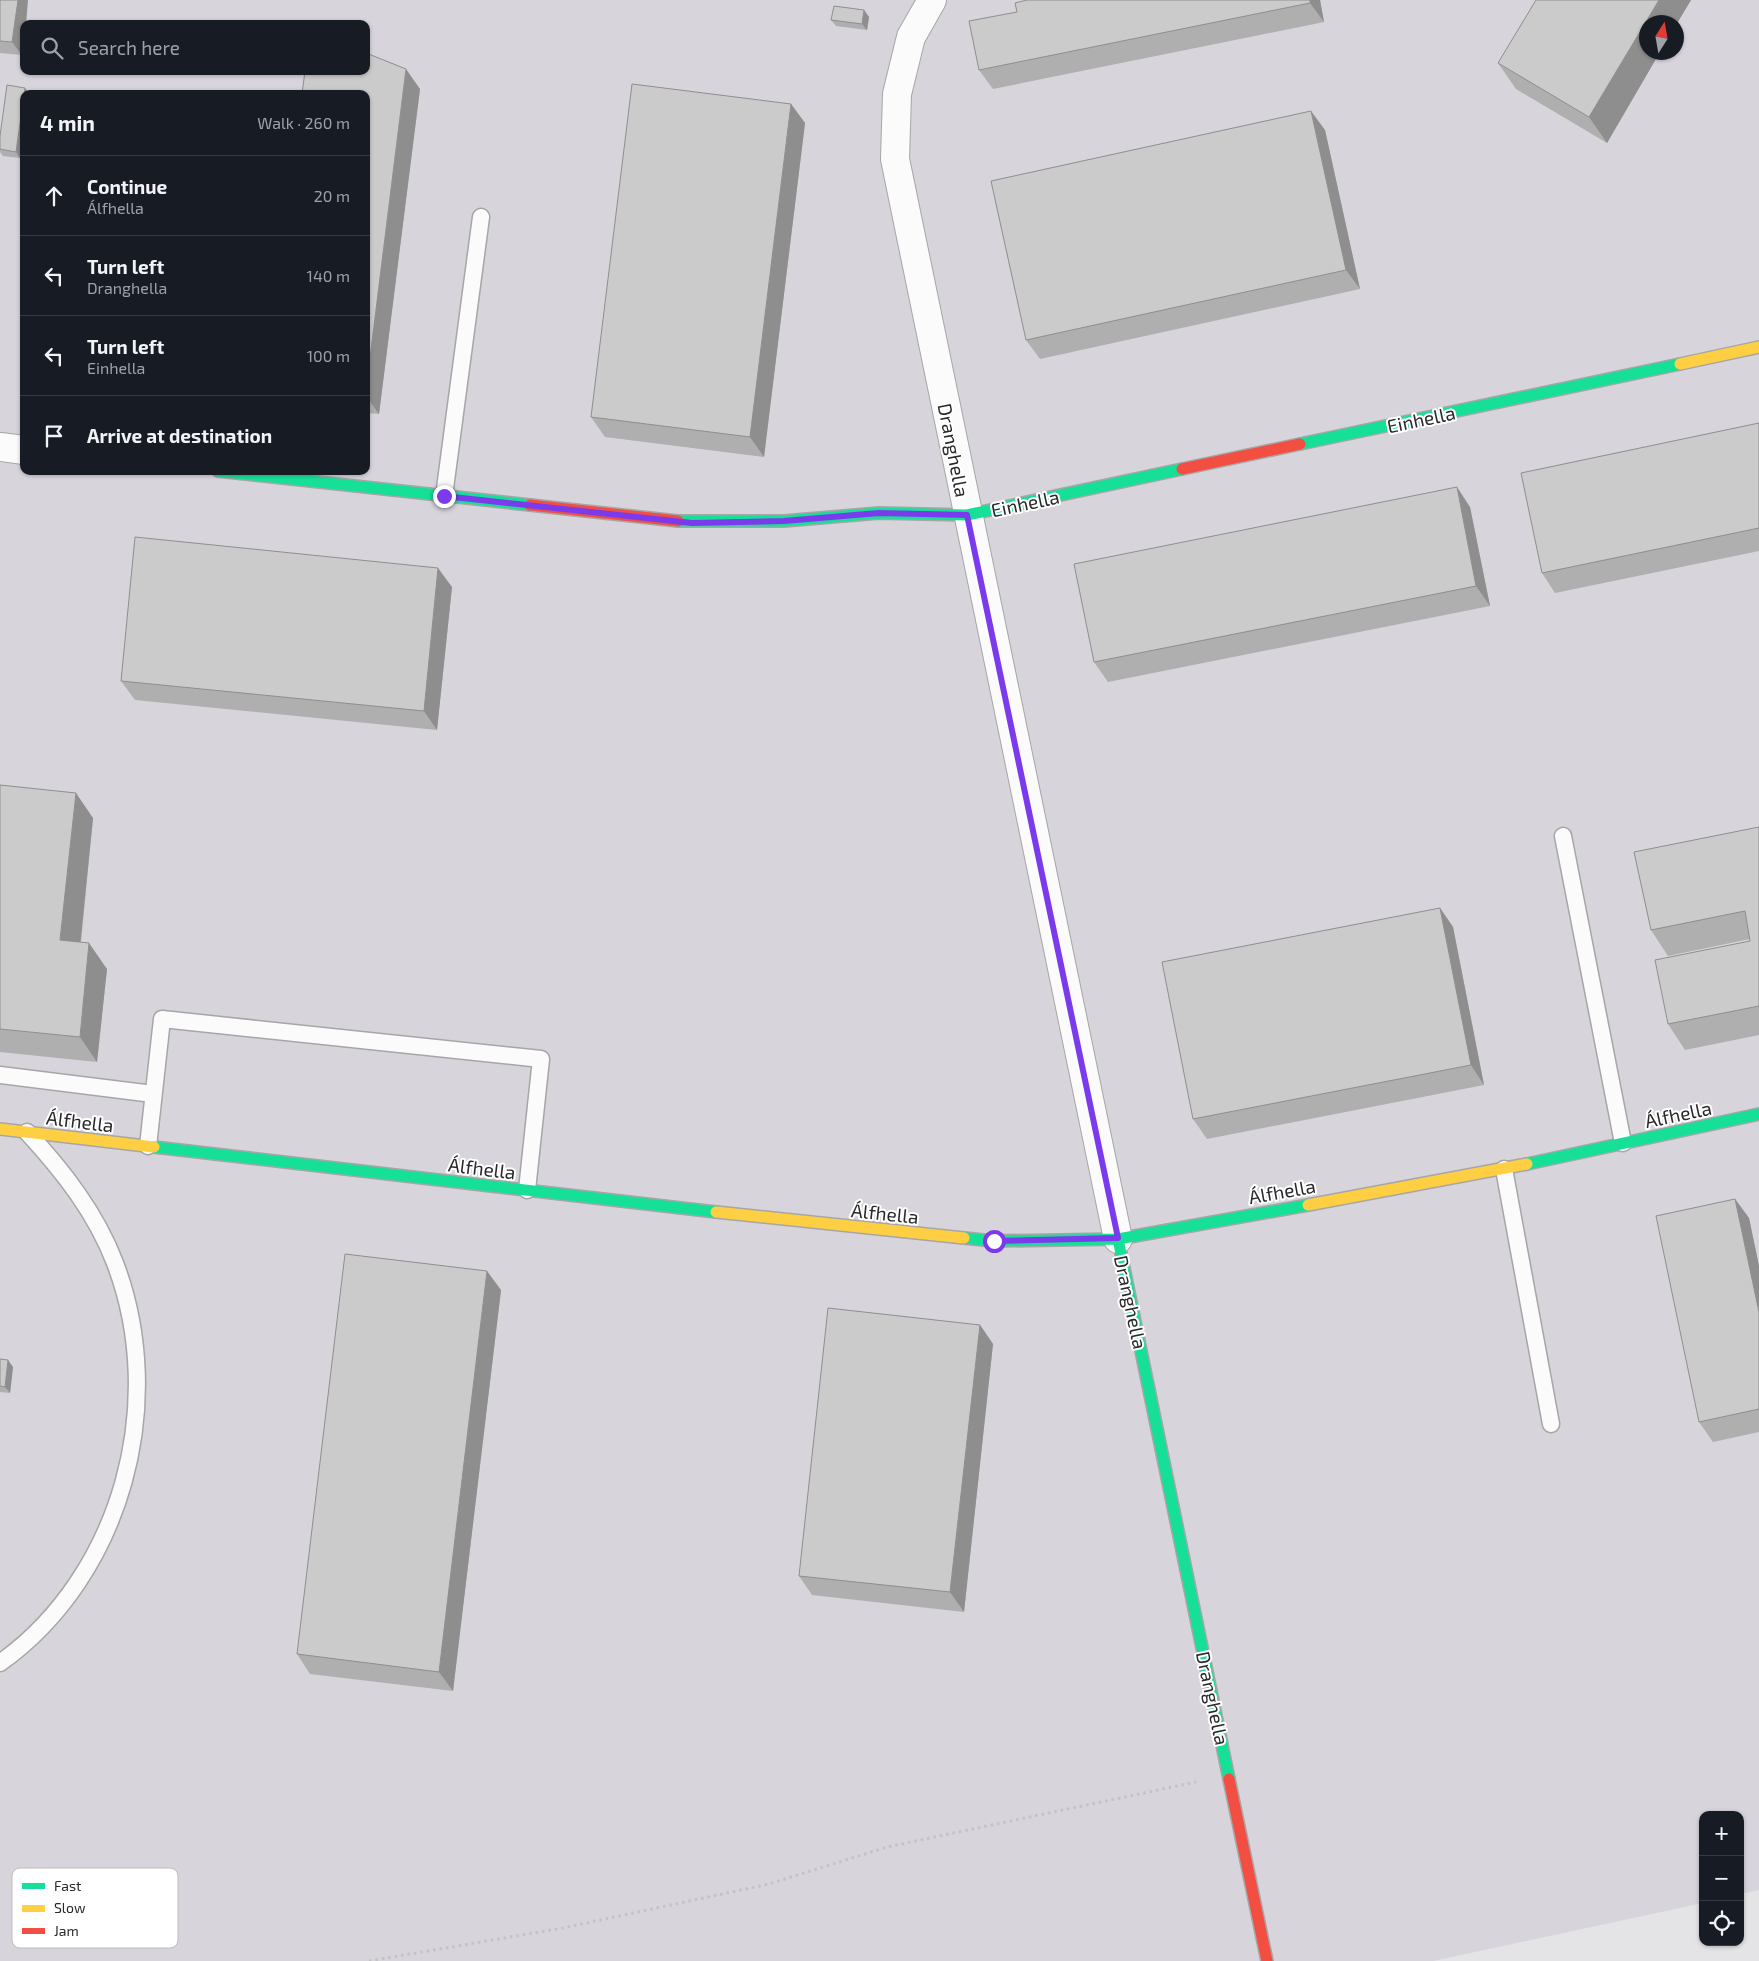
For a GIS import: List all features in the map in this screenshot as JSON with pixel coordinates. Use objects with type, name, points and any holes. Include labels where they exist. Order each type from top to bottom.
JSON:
[{"type":"street","name":"Dranghella","points":[[932,0],[911,37],[898,94],[895,159],[1267,1961]]},
{"type":"street","name":"Einhella","points":[[254,475],[692,523],[784,521],[879,513],[967,515],[1759,347]]},
{"type":"street","points":[[0,447],[20,450]]},
{"type":"street","name":"Álfhella","points":[[0,1129],[858,1228],[994,1241],[1118,1238],[1504,1169],[1759,1114]]},
{"type":"lane","points":[[444,496],[481,217]]},
{"type":"lane","points":[[1563,836],[1623,1143]]},
{"type":"lane","points":[[148,1146],[162,1018],[541,1059],[527,1190]]},
{"type":"lane","points":[[0,1075],[153,1094]]},
{"type":"lane","points":[[0,1663],[37,1631],[64,1601],[86,1569],[105,1533],[120,1496],[130,1458],[136,1419],[138,1379],[134,1339],[126,1300],[115,1263],[98,1227],[78,1193],[54,1161],[26,1132]]},
{"type":"lane","points":[[1504,1169],[1551,1424]]},
{"type":"path","points":[[369,1961],[564,1928],[769,1884],[887,1847],[1229,1775]]},
{"type":"shaded area","points":[[0,0],[1759,0],[1759,1890],[1744,1893],[1744,1811],[1699,1811],[1699,1904],[1433,1961],[0,1961]]},
{"type":"building","points":[[0,0],[18,0],[12,42],[0,41]]},
{"type":"building","points":[[1027,0],[1310,0],[1310,3],[979,70],[969,21],[1017,12],[1015,3]]},
{"type":"building","points":[[1536,0],[1659,0],[1650,15],[1639,15],[1639,33],[1589,117],[1498,63]]},
{"type":"building","points":[[834,6],[864,10],[862,24],[831,20]]},
{"type":"building","points":[[370,55],[406,69],[370,358],[370,90],[303,90],[304,75],[370,75]]},
{"type":"building","points":[[632,84],[791,104],[750,437],[591,417]]},
{"type":"building","points":[[7,85],[25,88],[25,90],[20,90],[20,124],[16,152],[0,149]]},
{"type":"building","points":[[1311,111],[1346,270],[1026,340],[991,181]]},
{"type":"building","points":[[1759,423],[1759,528],[1542,573],[1521,473]]},
{"type":"building","points":[[1457,487],[1476,586],[1094,662],[1074,564]]},
{"type":"building","points":[[135,537],[438,568],[424,711],[121,681]]},
{"type":"building","points":[[0,785],[76,793],[60,940],[89,943],[80,1037],[0,1029]]},
{"type":"building","points":[[1759,827],[1759,1006],[1668,1024],[1655,960],[1750,941],[1745,911],[1651,930],[1634,852]]},
{"type":"building","points":[[1440,908],[1471,1065],[1193,1119],[1162,962]]},
{"type":"building","points":[[1735,1199],[1759,1312],[1759,1409],[1699,1422],[1656,1216]]},
{"type":"building","points":[[345,1254],[487,1271],[439,1672],[297,1654]]},
{"type":"building","points":[[828,1308],[980,1325],[950,1592],[799,1576]]},
{"type":"building","points":[[0,1359],[8,1360],[5,1387],[0,1386]]},
{"type":"traffic: fast","points":[[1300,444],[1680,364]]},
{"type":"traffic: fast","points":[[678,521],[784,521],[879,513],[967,515],[1182,469]]},
{"type":"traffic: fast","points":[[255,475],[530,505]]},
{"type":"traffic: fast","points":[[1527,1164],[1759,1114]]},
{"type":"traffic: fast","points":[[154,1147],[716,1212]]},
{"type":"traffic: fast","points":[[964,1238],[993,1241],[1118,1239],[1308,1205]]},
{"type":"traffic: fast","points":[[1118,1239],[1229,1779]]},
{"type":"traffic: slow","points":[[1680,364],[1759,347]]},
{"type":"traffic: slow","points":[[0,1129],[154,1147]]},
{"type":"traffic: slow","points":[[1308,1205],[1527,1164]]},
{"type":"traffic: slow","points":[[716,1212],[964,1238]]},
{"type":"traffic: jam","points":[[1182,469],[1300,444]]},
{"type":"traffic: jam","points":[[530,505],[678,521]]},
{"type":"traffic: jam","points":[[1229,1779],[1267,1961]]},
{"type":"route","points":[[444,496],[692,523],[784,521],[879,513],[967,515],[1118,1238],[994,1241]]}]
